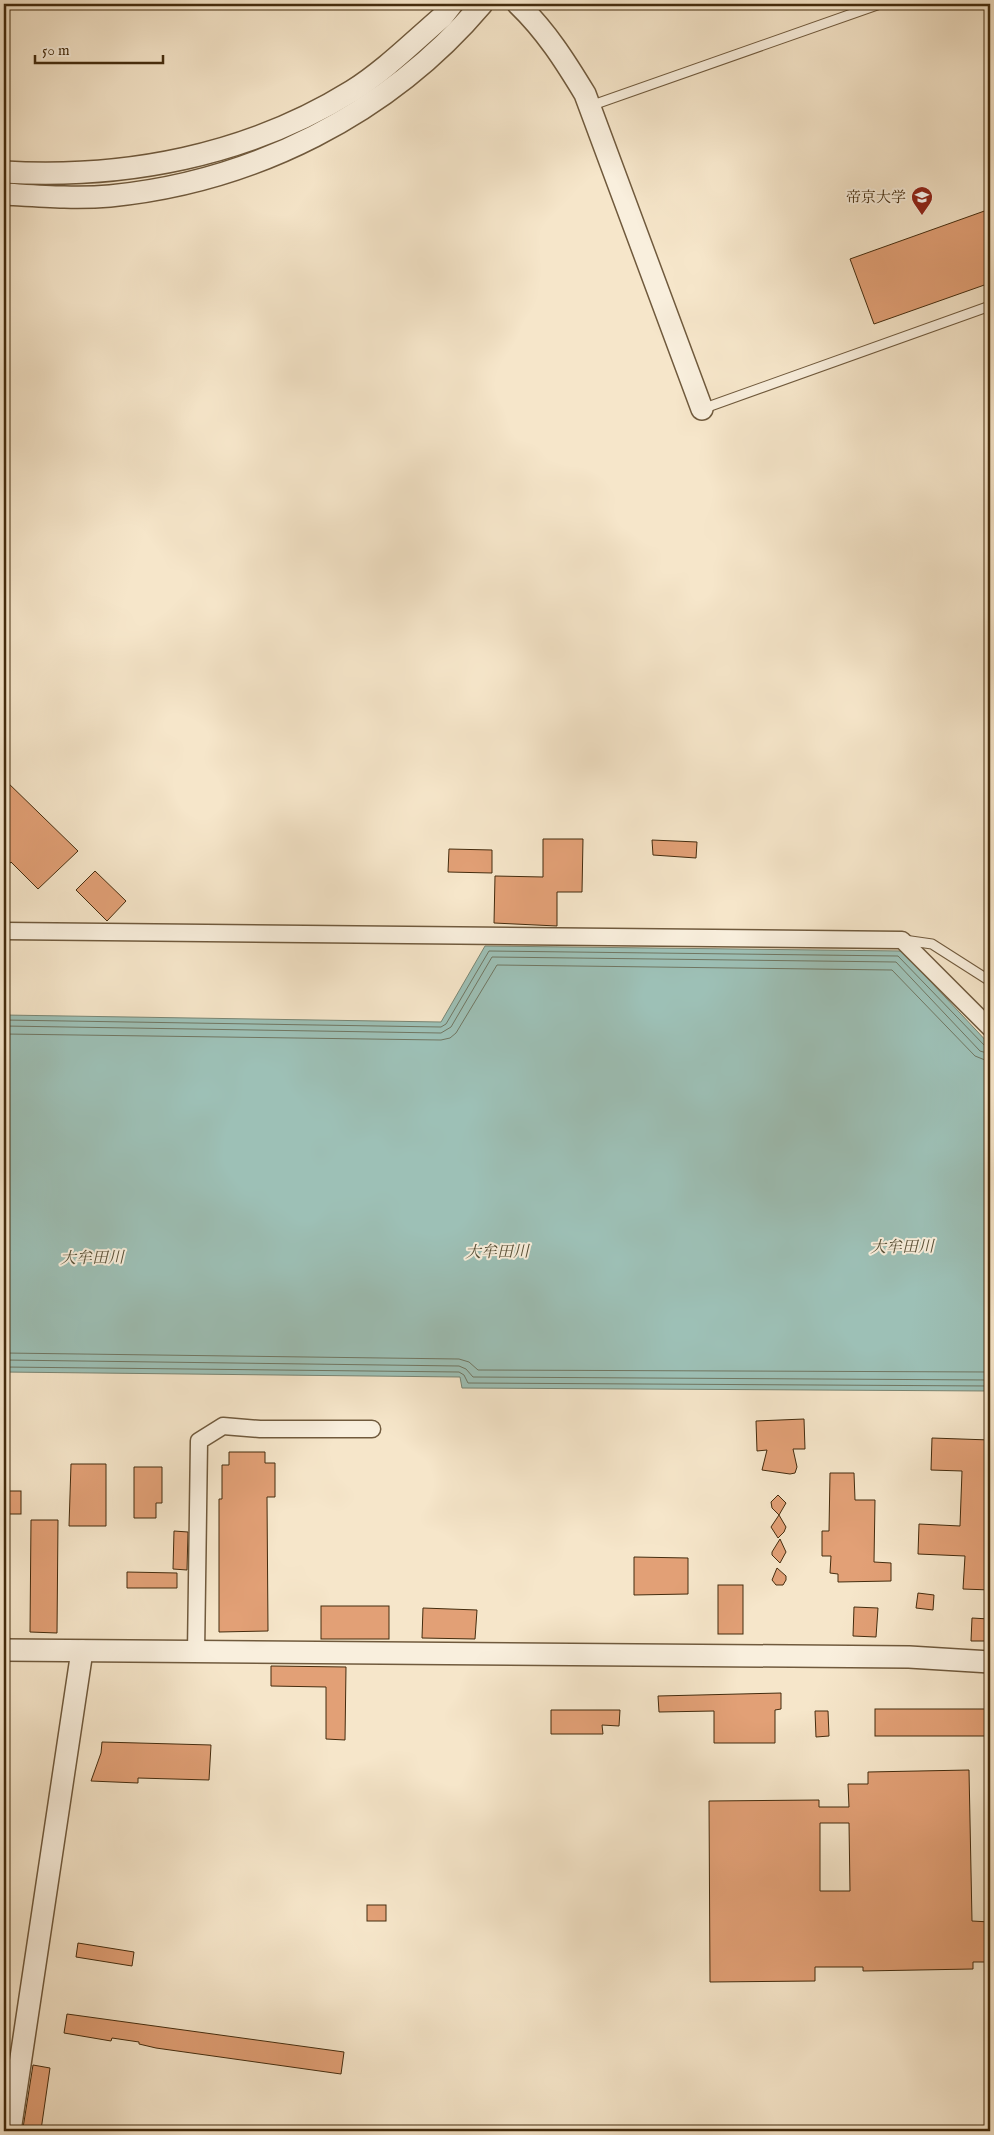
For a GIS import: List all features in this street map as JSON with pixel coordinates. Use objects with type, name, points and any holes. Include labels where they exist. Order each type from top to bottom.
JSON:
[{"type":"street","points":[[4,172],[114,170],[178,161],[246,142],[302,119],[353,90],[442,17],[452,4]]},
{"type":"street","points":[[4,194],[109,196],[178,186],[236,170],[298,146],[350,118],[396,83],[464,26],[482,4]]},
{"type":"street","points":[[518,4],[539,24],[559,51],[585,94],[702,409]]},
{"type":"street","points":[[4,919],[10,931],[902,940],[990,1028]]},
{"type":"street","points":[[196,1654],[199,1441],[223,1426],[260,1429],[372,1428]]},
{"type":"street","points":[[4,1650],[196,1654],[909,1657],[990,1662]]},
{"type":"street","points":[[10,2131],[82,1651]]},
{"type":"lane","points":[[589,106],[880,4]]},
{"type":"lane","points":[[702,409],[990,306]]},
{"type":"lane","points":[[902,940],[932,944],[990,981]]},
{"type":"water","name":"大牟田川","points":[[485,946],[902,951],[990,1045],[990,1391],[462,1388],[460,1377],[4,1372],[4,1015],[441,1022]]},
{"type":"building","points":[[990,209],[990,283],[874,324],[850,259]]},
{"type":"building","points":[[4,779],[78,851],[38,889],[11,862],[4,870]]},
{"type":"building","points":[[543,839],[583,839],[582,892],[557,892],[557,926],[494,923],[495,876],[543,877]]},
{"type":"building","points":[[652,840],[697,842],[696,858],[653,855]]},
{"type":"building","points":[[449,849],[492,850],[492,873],[448,872]]},
{"type":"building","points":[[95,871],[126,901],[107,921],[76,890]]},
{"type":"building","points":[[804,1419],[805,1449],[793,1449],[797,1467],[795,1473],[762,1470],[767,1450],[757,1451],[756,1421]]},
{"type":"building","points":[[932,1438],[990,1440],[990,1590],[963,1589],[965,1556],[918,1554],[919,1524],[960,1526],[962,1471],[931,1470]]},
{"type":"building","points":[[229,1452],[265,1452],[265,1463],[275,1463],[275,1497],[267,1497],[268,1631],[219,1632],[219,1499],[222,1499],[222,1465],[229,1465]]},
{"type":"building","points":[[71,1464],[106,1464],[106,1526],[69,1526]]},
{"type":"building","points":[[134,1467],[162,1467],[162,1503],[156,1503],[156,1518],[134,1518]]},
{"type":"building","points":[[830,1473],[854,1473],[855,1500],[875,1500],[874,1562],[891,1563],[891,1581],[838,1582],[838,1574],[830,1573],[831,1556],[822,1556],[822,1531],[829,1531]]},
{"type":"building","points":[[4,1491],[21,1491],[21,1514],[4,1514]]},
{"type":"building","points":[[778,1495],[786,1503],[779,1515],[772,1508],[771,1502]]},
{"type":"building","points":[[779,1515],[786,1527],[778,1538],[771,1527]]},
{"type":"building","points":[[31,1520],[58,1520],[57,1633],[30,1632]]},
{"type":"building","points":[[174,1531],[188,1532],[187,1570],[173,1569]]},
{"type":"building","points":[[780,1539],[786,1552],[780,1563],[772,1555],[772,1552]]},
{"type":"building","points":[[634,1557],[688,1558],[688,1594],[634,1595]]},
{"type":"building","points":[[777,1568],[786,1576],[783,1585],[776,1585],[772,1580]]},
{"type":"building","points":[[127,1572],[177,1573],[177,1588],[127,1588]]},
{"type":"building","points":[[718,1585],[743,1585],[743,1634],[718,1634]]},
{"type":"building","points":[[918,1593],[934,1595],[933,1610],[916,1608]]},
{"type":"building","points":[[321,1606],[389,1606],[389,1639],[321,1639]]},
{"type":"building","points":[[854,1607],[878,1608],[876,1637],[853,1636]]},
{"type":"building","points":[[423,1608],[477,1610],[475,1639],[422,1638]]},
{"type":"building","points":[[972,1618],[989,1619],[988,1641],[971,1641]]},
{"type":"building","points":[[271,1666],[346,1667],[345,1740],[326,1739],[326,1687],[271,1686]]},
{"type":"building","points":[[781,1693],[781,1709],[775,1710],[775,1743],[714,1743],[714,1711],[659,1712],[658,1696]]},
{"type":"building","points":[[875,1709],[990,1709],[990,1736],[875,1736]]},
{"type":"building","points":[[551,1710],[620,1710],[619,1726],[602,1725],[603,1734],[551,1734]]},
{"type":"building","points":[[815,1711],[828,1711],[829,1736],[816,1737]]},
{"type":"building","points":[[102,1742],[211,1745],[209,1780],[138,1778],[138,1783],[91,1781],[101,1753]]},
{"type":"building","points":[[969,1770],[972,1921],[990,1922],[990,1962],[973,1962],[973,1969],[863,1971],[863,1967],[815,1967],[815,1981],[710,1982],[709,1801],[819,1800],[819,1807],[849,1807],[848,1784],[868,1784],[868,1772]],"holes":[[[820,1823],[849,1823],[850,1891],[820,1891]]]},
{"type":"building","points":[[367,1905],[386,1905],[386,1921],[367,1921]]},
{"type":"building","points":[[78,1943],[134,1952],[132,1966],[76,1957]]},
{"type":"building","points":[[67,2014],[344,2052],[341,2074],[156,2048],[139,2044],[139,2042],[112,2038],[111,2041],[64,2033]]},
{"type":"building","points":[[33,2065],[50,2068],[41,2130],[23,2128]]},
{"type":"place","name":"帝京大学","points":[[922,216]]}]
